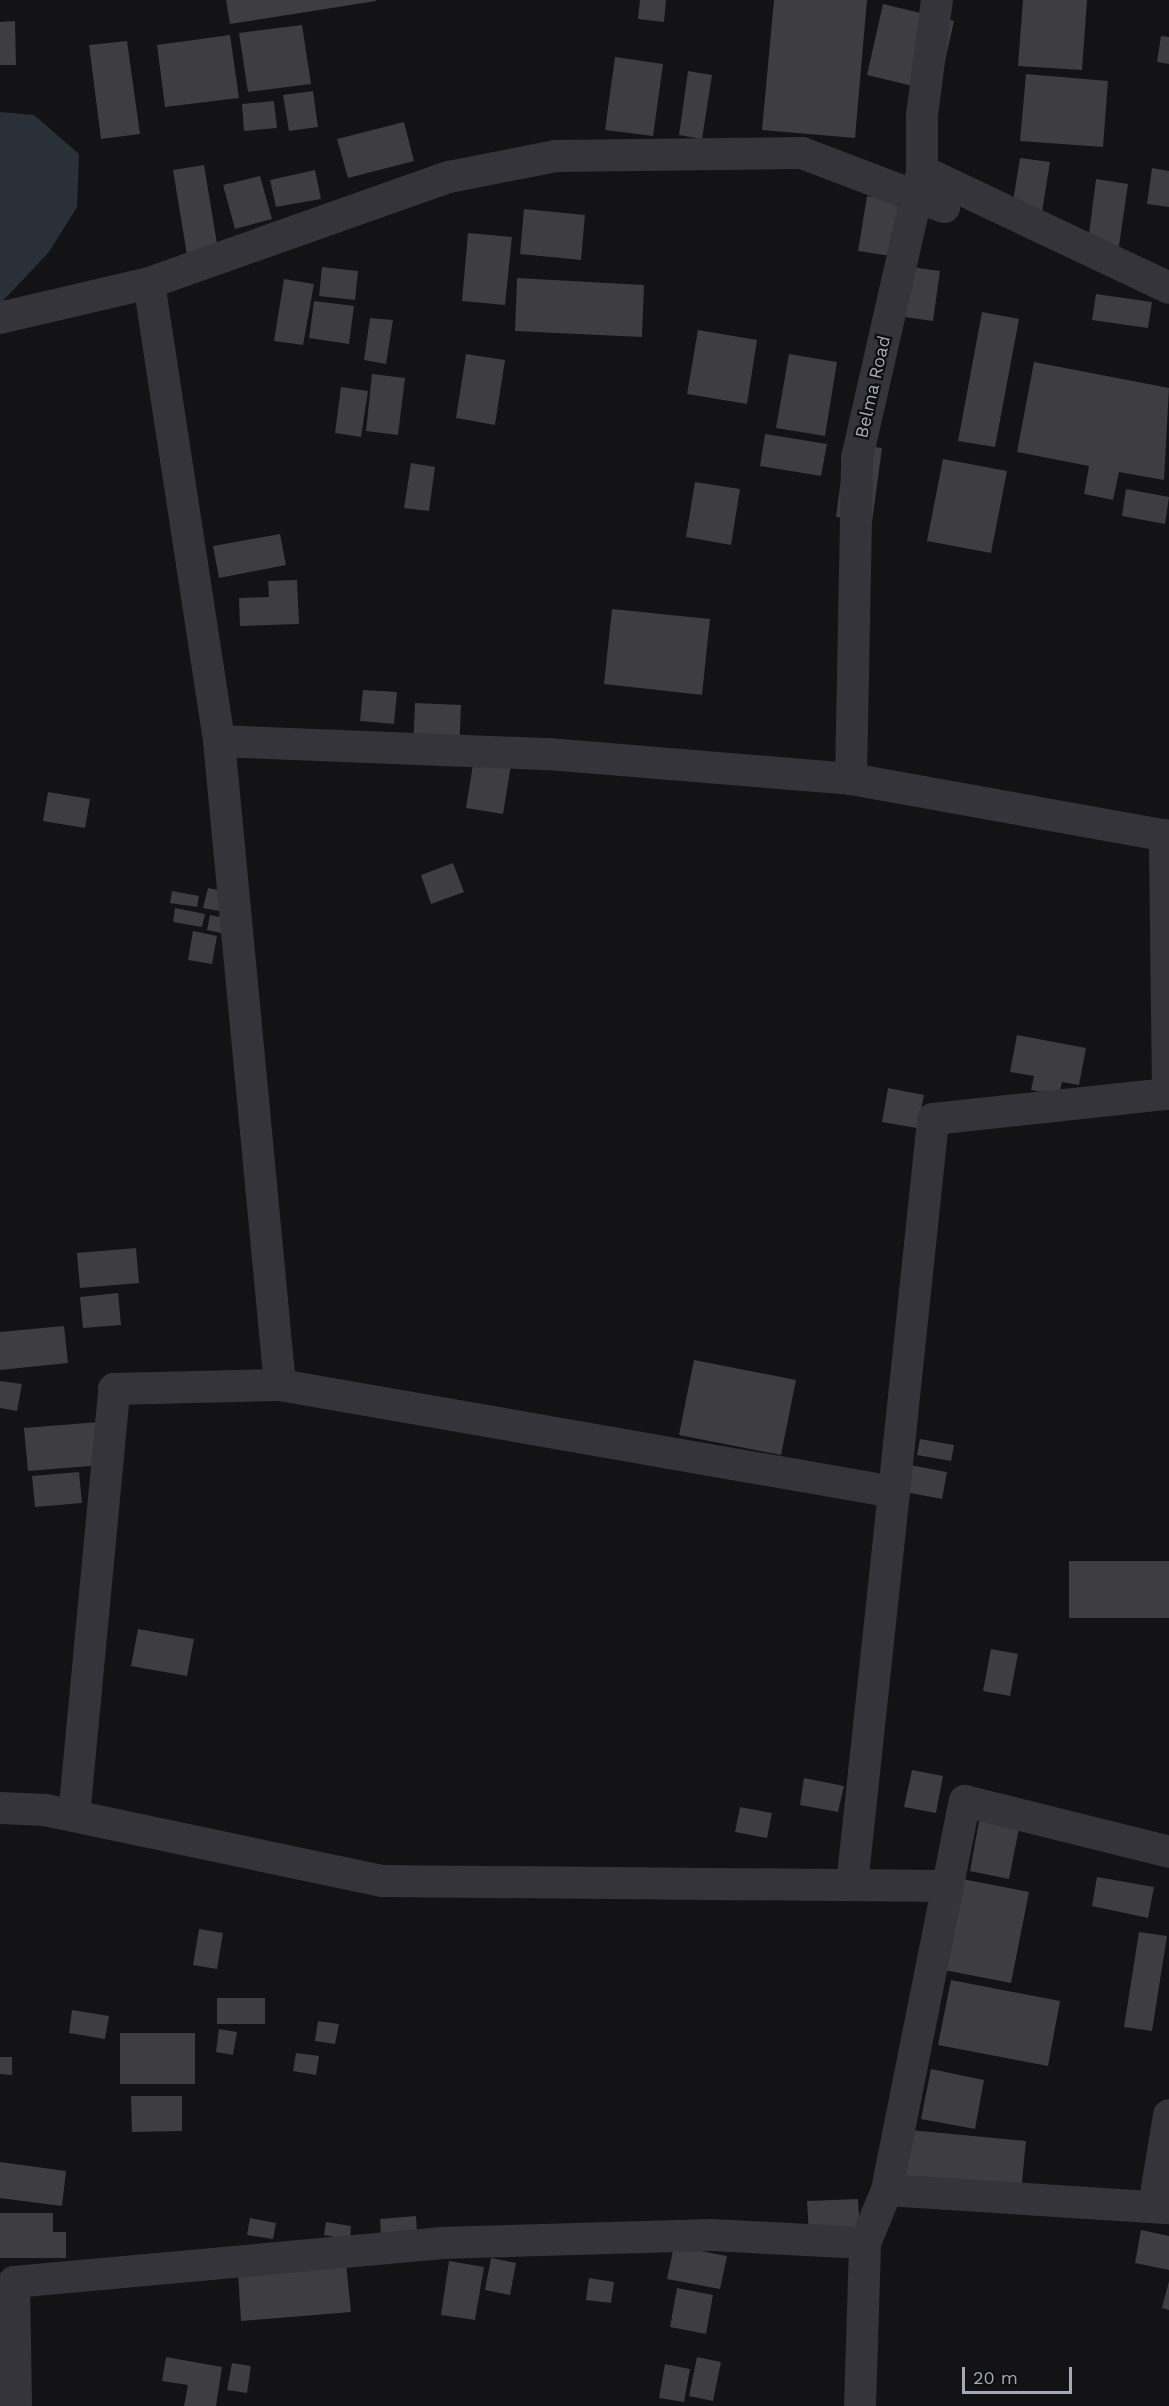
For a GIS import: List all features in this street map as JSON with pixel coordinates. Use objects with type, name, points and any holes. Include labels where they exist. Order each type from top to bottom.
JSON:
[{"type":"street","name":"Belma Road","points":[[851,779],[857,458],[922,171],[922,115],[937,0]]},
{"type":"street","points":[[0,318],[149,284],[448,177],[556,156],[802,153],[944,207],[922,171]]},
{"type":"street","points":[[922,171],[1169,288]]},
{"type":"street","points":[[149,284],[219,741],[280,1385]]},
{"type":"street","points":[[219,741],[548,754],[851,779],[1167,836],[1168,1094],[933,1119],[852,1885]]},
{"type":"street","points":[[74,1816],[114,1389],[280,1385],[894,1492]]},
{"type":"street","points":[[860,2406],[865,2243],[887,2190],[966,1801],[1169,1852]]},
{"type":"street","points":[[0,1808],[74,1816],[383,1881],[948,1886]]},
{"type":"street","points":[[887,2190],[1162,2207],[1169,2115]]},
{"type":"street","points":[[16,2406],[14,2282],[440,2243],[712,2235],[865,2243]]},
{"type":"shaded area","points":[[0,112],[34,115],[79,154],[77,207],[49,252],[0,304]]},
{"type":"building","points":[[226,0],[376,0],[376,1],[230,24]]},
{"type":"building","points":[[640,0],[666,0],[664,22],[638,19]]},
{"type":"building","points":[[774,0],[867,0],[855,138],[762,130]]},
{"type":"building","points":[[1023,0],[1087,0],[1082,70],[1018,66]]},
{"type":"building","points":[[883,4],[954,21],[938,92],[867,75]]},
{"type":"building","points":[[15,21],[16,65],[0,65],[0,22]]},
{"type":"building","points":[[302,25],[311,84],[248,92],[239,33]]},
{"type":"building","points":[[230,35],[239,98],[165,107],[157,45]]},
{"type":"building","points":[[1161,36],[1169,37],[1169,64],[1157,62]]},
{"type":"building","points":[[127,41],[140,134],[101,139],[89,45]]},
{"type":"building","points":[[615,57],[663,64],[653,136],[605,130]]},
{"type":"building","points":[[688,71],[712,75],[702,139],[679,135]]},
{"type":"building","points":[[1026,74],[1108,81],[1103,147],[1020,141]]},
{"type":"building","points":[[313,91],[318,127],[289,131],[283,95]]},
{"type":"building","points":[[274,101],[277,128],[244,131],[242,104]]},
{"type":"building","points":[[404,122],[414,161],[348,178],[337,139]]},
{"type":"building","points":[[1020,158],[1050,162],[1042,212],[1012,208]]},
{"type":"building","points":[[204,165],[219,256],[188,261],[173,170]]},
{"type":"building","points":[[1152,168],[1169,171],[1169,207],[1147,204]]},
{"type":"building","points":[[315,170],[321,199],[276,207],[270,180]]},
{"type":"building","points":[[260,176],[272,219],[235,229],[223,185]]},
{"type":"building","points":[[1096,179],[1128,184],[1119,246],[1088,242]]},
{"type":"building","points":[[867,196],[901,202],[891,256],[858,251]]},
{"type":"building","points":[[524,209],[585,215],[581,260],[520,254]]},
{"type":"building","points":[[468,233],[512,237],[505,305],[462,301]]},
{"type":"building","points":[[890,264],[940,271],[933,321],[883,314]]},
{"type":"building","points":[[322,267],[358,271],[355,300],[319,296]]},
{"type":"building","points":[[517,278],[644,285],[642,337],[515,331]]},
{"type":"building","points":[[284,279],[314,284],[303,345],[274,341]]},
{"type":"building","points":[[1096,294],[1152,302],[1148,328],[1092,320]]},
{"type":"building","points":[[314,301],[354,306],[349,344],[309,338]]},
{"type":"building","points":[[982,312],[1019,319],[995,447],[958,441]]},
{"type":"building","points":[[370,318],[393,320],[386,364],[364,360]]},
{"type":"building","points":[[698,330],[757,340],[747,404],[687,394]]},
{"type":"building","points":[[466,354],[505,360],[495,425],[456,418]]},
{"type":"building","points":[[789,354],[837,362],[825,436],[776,428]]},
{"type":"building","points":[[1034,362],[1169,388],[1164,480],[1119,472],[1113,500],[1084,494],[1089,466],[1017,452]]},
{"type":"building","points":[[372,374],[405,378],[398,435],[366,431]]},
{"type":"building","points":[[341,387],[368,391],[361,437],[335,433]]},
{"type":"building","points":[[765,434],[827,444],[821,476],[760,466]]},
{"type":"building","points":[[846,443],[882,448],[872,522],[836,517]]},
{"type":"building","points":[[943,459],[1007,471],[991,553],[927,541]]},
{"type":"building","points":[[411,463],[435,467],[429,511],[404,508]]},
{"type":"building","points":[[695,482],[740,489],[731,545],[686,537]]},
{"type":"building","points":[[1126,489],[1169,497],[1165,524],[1122,516]]},
{"type":"building","points":[[280,534],[286,565],[219,578],[213,546]]},
{"type":"building","points":[[297,580],[299,624],[240,626],[239,598],[269,597],[268,581]]},
{"type":"building","points":[[612,609],[710,619],[702,695],[604,684]]},
{"type":"building","points":[[363,690],[397,692],[394,724],[360,721]]},
{"type":"building","points":[[415,703],[461,705],[459,753],[413,751]]},
{"type":"building","points":[[474,758],[511,765],[503,814],[466,808]]},
{"type":"building","points":[[48,792],[90,799],[85,828],[43,821]]},
{"type":"building","points":[[453,863],[464,892],[431,904],[421,875]]},
{"type":"building","points":[[208,888],[223,891],[219,911],[203,908]]},
{"type":"building","points":[[172,891],[199,896],[197,907],[170,903]]},
{"type":"building","points":[[175,908],[205,914],[202,927],[173,922]]},
{"type":"building","points":[[210,915],[225,918],[221,933],[207,930]]},
{"type":"building","points":[[193,931],[217,936],[212,964],[188,960]]},
{"type":"building","points":[[1017,1035],[1086,1048],[1079,1085],[1062,1082],[1059,1095],[1031,1090],[1034,1076],[1010,1072]]},
{"type":"building","points":[[888,1088],[924,1095],[917,1128],[882,1122]]},
{"type":"building","points":[[136,1248],[139,1283],[80,1288],[77,1253]]},
{"type":"building","points":[[118,1293],[121,1325],[83,1328],[80,1297]]},
{"type":"building","points":[[64,1326],[68,1363],[0,1370],[0,1332]]},
{"type":"building","points":[[694,1360],[796,1380],[781,1455],[679,1435]]},
{"type":"building","points":[[0,1381],[22,1384],[17,1411],[0,1408]]},
{"type":"building","points":[[99,1422],[103,1465],[28,1471],[24,1428]]},
{"type":"building","points":[[920,1439],[954,1445],[951,1461],[917,1455]]},
{"type":"building","points":[[910,1465],[947,1472],[942,1499],[905,1492]]},
{"type":"building","points":[[79,1472],[82,1503],[35,1507],[32,1476]]},
{"type":"building","points":[[1069,1561],[1169,1561],[1169,1618],[1069,1618]]},
{"type":"building","points":[[138,1629],[194,1639],[187,1676],[131,1666]]},
{"type":"building","points":[[991,1649],[1018,1654],[1010,1696],[983,1691]]},
{"type":"building","points":[[912,1770],[943,1776],[936,1813],[904,1807]]},
{"type":"building","points":[[804,1778],[844,1786],[838,1812],[800,1805]]},
{"type":"building","points":[[740,1807],[772,1813],[767,1838],[735,1832]]},
{"type":"building","points":[[980,1816],[1020,1823],[1009,1879],[970,1871]]},
{"type":"building","points":[[1097,1877],[1154,1887],[1148,1918],[1092,1906]]},
{"type":"building","points":[[962,1879],[1029,1892],[1011,1983],[944,1970]]},
{"type":"building","points":[[199,1929],[223,1933],[217,1969],[193,1965]]},
{"type":"building","points":[[1139,1932],[1167,1936],[1152,2031],[1124,2027]]},
{"type":"building","points":[[951,1980],[1060,2001],[1048,2066],[938,2045]]},
{"type":"building","points":[[217,1998],[265,1998],[265,2024],[217,2024]]},
{"type":"building","points":[[72,2010],[109,2016],[105,2039],[69,2033]]},
{"type":"building","points":[[318,2021],[339,2024],[335,2044],[315,2041]]},
{"type":"building","points":[[219,2029],[237,2032],[233,2055],[216,2052]]},
{"type":"building","points":[[120,2033],[195,2033],[195,2084],[120,2084]]},
{"type":"building","points":[[296,2053],[319,2056],[316,2075],[293,2071]]},
{"type":"building","points":[[0,2057],[12,2057],[12,2075],[0,2074]]},
{"type":"building","points":[[931,2069],[984,2080],[975,2129],[921,2119]]},
{"type":"building","points":[[131,2096],[182,2096],[182,2131],[132,2132]]},
{"type":"building","points":[[910,2130],[1026,2141],[1021,2192],[905,2181]]},
{"type":"building","points":[[0,2162],[66,2171],[62,2206],[0,2198]]},
{"type":"building","points":[[858,2199],[860,2233],[809,2234],[807,2201]]},
{"type":"building","points":[[0,2213],[53,2213],[53,2232],[66,2232],[66,2258],[0,2258]]},
{"type":"building","points":[[416,2216],[417,2233],[381,2236],[380,2219]]},
{"type":"building","points":[[250,2218],[276,2223],[273,2239],[247,2235]]},
{"type":"building","points":[[326,2222],[351,2226],[350,2240],[324,2235]]},
{"type":"building","points":[[1141,2230],[1169,2236],[1169,2270],[1135,2263]]},
{"type":"building","points":[[674,2246],[727,2256],[720,2289],[667,2279]]},
{"type":"building","points":[[491,2258],[516,2263],[510,2295],[485,2290]]},
{"type":"building","points":[[449,2261],[484,2267],[475,2320],[441,2315]]},
{"type":"building","points":[[346,2263],[351,2312],[241,2321],[238,2272]]},
{"type":"building","points":[[589,2278],[614,2282],[611,2303],[586,2300]]},
{"type":"building","points":[[1169,2281],[1169,2310],[1162,2308]]},
{"type":"building","points":[[677,2288],[713,2295],[706,2334],[670,2327]]},
{"type":"building","points":[[166,2357],[222,2367],[216,2406],[184,2406],[188,2385],[162,2381]]},
{"type":"building","points":[[697,2357],[721,2362],[713,2401],[689,2396]]},
{"type":"building","points":[[232,2363],[251,2366],[247,2393],[227,2390]]},
{"type":"building","points":[[665,2364],[690,2369],[684,2402],[659,2398]]}]
